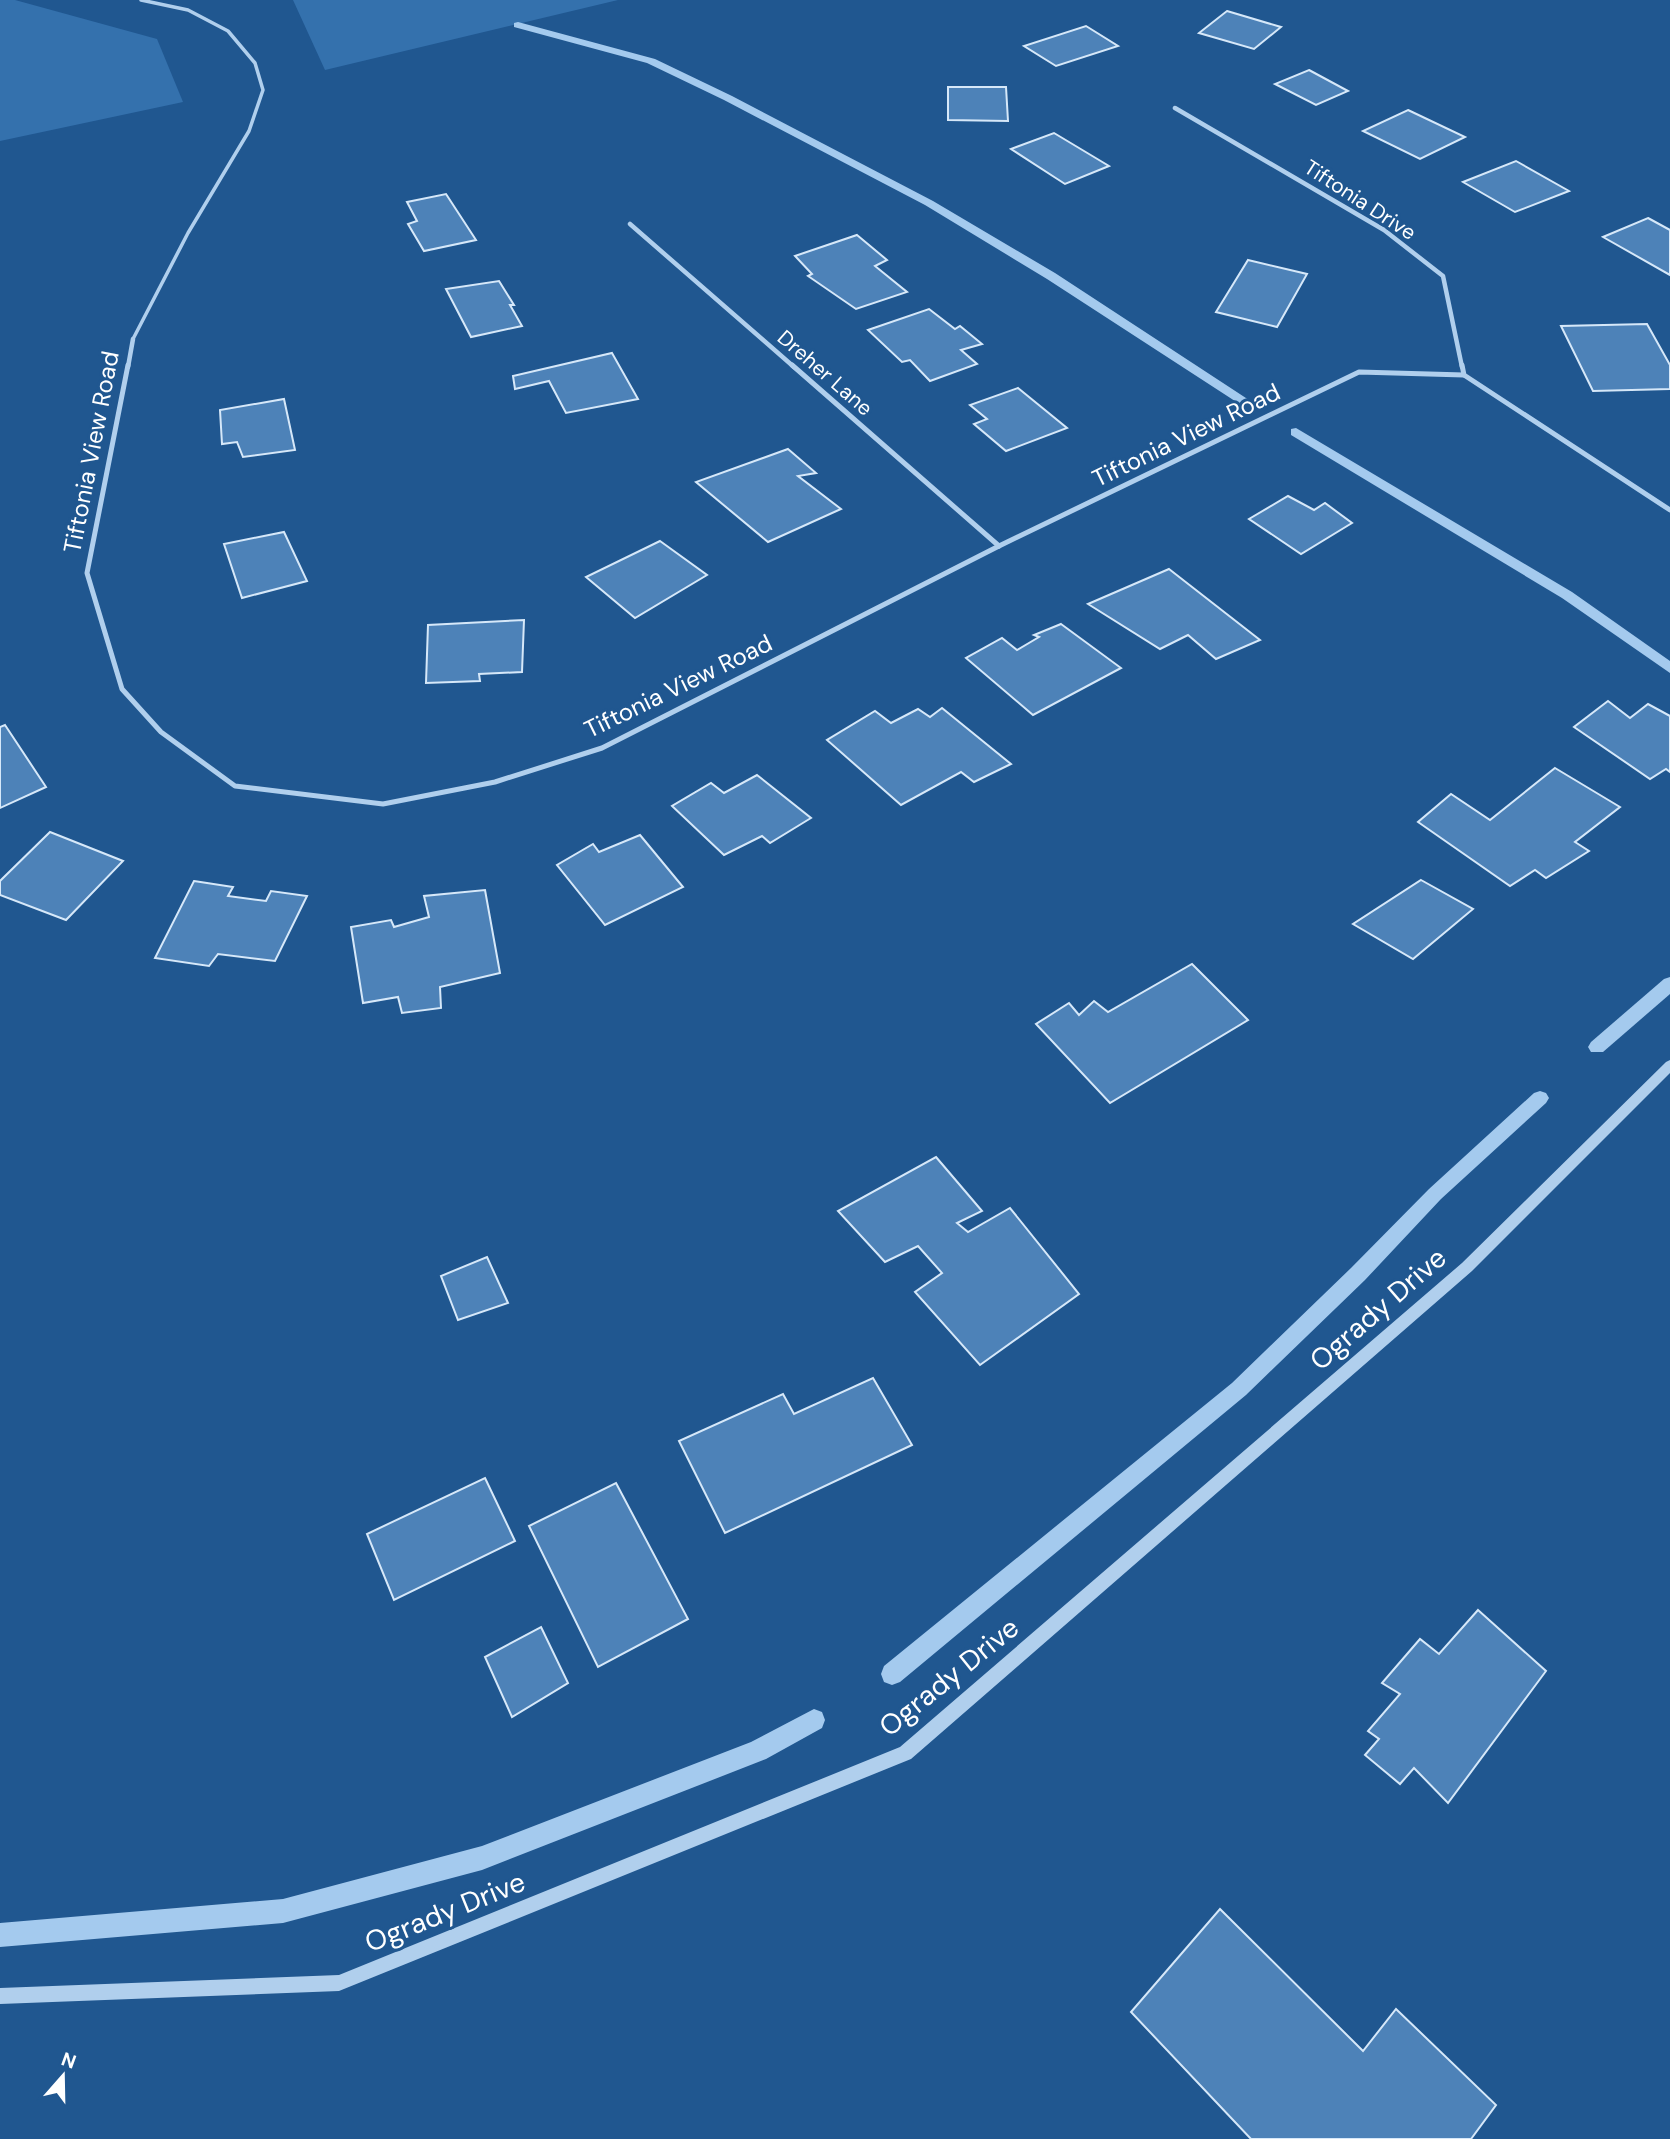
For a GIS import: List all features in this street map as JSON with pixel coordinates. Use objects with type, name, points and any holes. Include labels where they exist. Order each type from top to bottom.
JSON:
[{"type":"street","name":"Tiftonia Drive","points":[[1175,108],[1384,230],[1443,276],[1464,375]]},
{"type":"street","name":"Dreher Lane","points":[[630,225],[999,546]]},
{"type":"street","name":"Tiftonia View Road","points":[[133,339],[87,573],[122,690],[161,732],[235,786],[383,804],[495,782],[602,748],[999,546],[1359,372],[1464,375]]},
{"type":"street","points":[[1464,375],[1670,510]]},
{"type":"street","name":"Ogrady Drive","points":[[0,1996],[340,1983],[905,1753],[1467,1267],[1670,1065]]},
{"type":"lane","points":[[133,339],[171,264],[254,119],[263,89],[257,67],[238,38],[212,19],[182,7],[141,0]]},
{"type":"shaded area","points":[[0,0],[15,0],[157,39],[183,102],[0,141]]},
{"type":"shaded area","points":[[293,0],[618,0],[325,70]]},
{"type":"building","points":[[1227,11],[1281,27],[1254,49],[1199,33]]},
{"type":"building","points":[[1086,26],[1118,46],[1056,66],[1024,46]]},
{"type":"building","points":[[1309,70],[1348,91],[1316,105],[1275,84]]},
{"type":"building","points":[[948,87],[1006,87],[1008,121],[948,120]]},
{"type":"building","points":[[1408,110],[1465,137],[1420,159],[1363,131]]},
{"type":"building","points":[[1054,133],[1109,166],[1065,184],[1011,149]]},
{"type":"building","points":[[1516,161],[1569,191],[1515,212],[1463,182]]},
{"type":"building","points":[[446,194],[476,240],[424,251],[408,224],[417,221],[407,202]]},
{"type":"building","points":[[1648,218],[1670,230],[1670,275],[1603,237]]},
{"type":"building","points":[[857,235],[887,260],[875,266],[907,292],[856,309],[808,276],[812,274],[795,256]]},
{"type":"building","points":[[1248,260],[1307,274],[1277,327],[1216,312]]},
{"type":"building","points":[[499,281],[514,305],[510,305],[522,326],[471,337],[446,289]]},
{"type":"building","points":[[929,309],[955,329],[960,326],[982,344],[961,350],[977,364],[930,381],[910,360],[902,362],[868,330]]},
{"type":"building","points":[[1647,324],[1670,365],[1670,389],[1593,391],[1561,326]]},
{"type":"building","points":[[612,353],[638,399],[566,413],[549,381],[515,389],[513,376]]},
{"type":"building","points":[[1018,388],[1067,428],[1006,451],[974,424],[987,419],[970,405]]},
{"type":"building","points":[[284,399],[295,450],[243,457],[237,442],[222,444],[220,410]]},
{"type":"building","points":[[788,449],[816,473],[798,476],[841,509],[768,542],[696,482]]},
{"type":"building","points":[[1288,496],[1314,510],[1325,503],[1352,523],[1301,554],[1249,519]]},
{"type":"building","points":[[284,532],[307,581],[242,598],[224,544]]},
{"type":"building","points":[[660,541],[707,575],[635,618],[586,577]]},
{"type":"building","points":[[1169,569],[1260,640],[1216,659],[1188,635],[1160,649],[1088,604]]},
{"type":"building","points":[[524,620],[522,672],[479,674],[480,681],[426,683],[428,625]]},
{"type":"building","points":[[1061,624],[1121,668],[1033,715],[966,658],[1002,638],[1017,650],[1039,637],[1034,635]]},
{"type":"building","points":[[1608,701],[1630,718],[1648,704],[1670,716],[1670,772],[1666,769],[1650,779],[1574,727]]},
{"type":"building","points":[[942,708],[1011,764],[974,782],[961,772],[901,805],[827,740],[875,711],[891,723],[918,709],[930,717]]},
{"type":"building","points":[[5,725],[46,787],[0,808],[0,727]]},
{"type":"building","points":[[1555,768],[1620,807],[1575,842],[1589,851],[1546,878],[1535,870],[1510,886],[1418,822],[1451,794],[1490,820]]},
{"type":"building","points":[[757,775],[811,818],[770,843],[762,836],[724,855],[672,806],[711,783],[724,793]]},
{"type":"building","points":[[50,832],[123,861],[66,920],[0,895],[0,881]]},
{"type":"building","points":[[640,835],[683,887],[605,925],[557,865],[593,844],[599,852]]},
{"type":"building","points":[[1421,880],[1473,909],[1413,959],[1353,924]]},
{"type":"building","points":[[194,881],[233,887],[228,896],[266,901],[271,891],[307,896],[275,961],[218,954],[209,966],[155,958]]},
{"type":"building","points":[[485,890],[500,973],[440,987],[441,1008],[402,1013],[398,997],[363,1003],[351,927],[391,920],[394,927],[429,917],[424,896]]},
{"type":"building","points":[[1192,964],[1248,1020],[1110,1103],[1036,1024],[1069,1003],[1079,1015],[1094,1001],[1108,1012]]},
{"type":"building","points":[[936,1157],[982,1211],[957,1223],[968,1232],[1010,1208],[1079,1294],[980,1365],[915,1292],[942,1273],[918,1246],[885,1262],[838,1211]]},
{"type":"building","points":[[487,1257],[508,1303],[458,1320],[441,1276]]},
{"type":"building","points":[[873,1378],[912,1445],[725,1533],[679,1441],[783,1394],[794,1414]]},
{"type":"building","points":[[485,1478],[515,1541],[394,1600],[367,1534]]},
{"type":"building","points":[[616,1483],[688,1619],[598,1667],[529,1526]]},
{"type":"building","points":[[1478,1610],[1546,1671],[1448,1803],[1414,1768],[1400,1784],[1365,1755],[1379,1739],[1368,1731],[1400,1694],[1382,1683],[1420,1639],[1439,1654]]},
{"type":"building","points":[[541,1627],[568,1683],[512,1717],[485,1657]]},
{"type":"building","points":[[1220,1909],[1363,2051],[1396,2009],[1496,2105],[1471,2139],[1251,2139],[1131,2012]]},
{"type":"waterway","points":[[518,25],[651,61],[728,98],[929,203],[1051,276],[1243,400]]},
{"type":"waterway","points":[[1296,432],[1567,595],[1670,668]]},
{"type":"waterway","points":[[1597,1047],[1670,984]]},
{"type":"waterway","points":[[892,1674],[1239,1389],[1358,1274],[1435,1194],[1540,1098]]},
{"type":"waterway","points":[[0,1935],[283,1911],[482,1858],[758,1751],[814,1720]]}]
